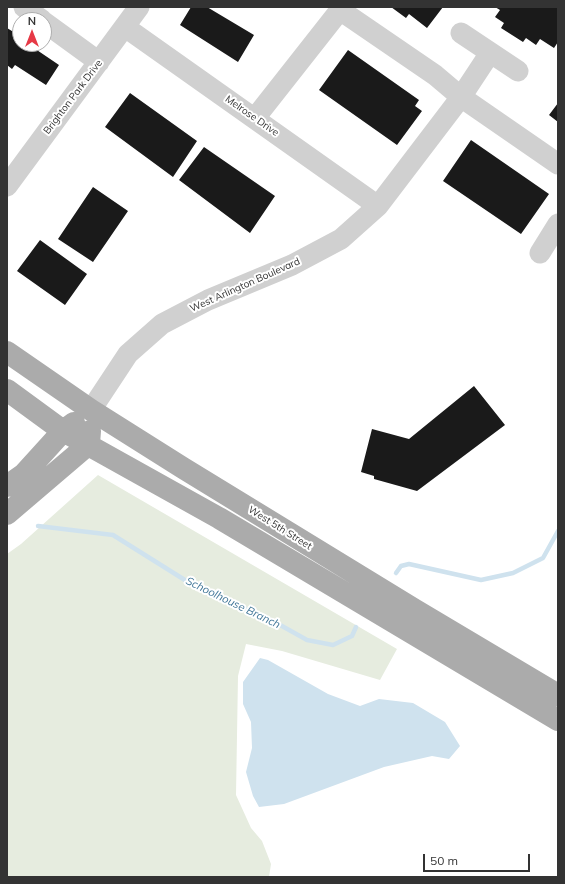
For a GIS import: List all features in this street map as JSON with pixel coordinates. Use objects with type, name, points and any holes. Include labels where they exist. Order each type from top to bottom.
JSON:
[{"type":"main road","name":"West 5th Street","points":[[7,352],[91,410],[330,558],[558,695]]},
{"type":"main road","points":[[7,390],[63,431],[232,526],[558,720]]},
{"type":"main road","name":"West Arlington Boulevard","points":[[7,486],[24,474],[63,431],[91,410]]},
{"type":"main road","name":"West Arlington Boulevard","points":[[88,444],[91,410]]},
{"type":"main road","points":[[7,514],[88,444]]},
{"type":"street","name":"Brighton Park Drive","points":[[7,186],[139,7]]},
{"type":"street","points":[[255,118],[340,8],[435,75],[461,97],[558,164]]},
{"type":"street","name":"Melrose Drive","points":[[125,27],[378,206]]},
{"type":"street","points":[[52,28],[99,62]]},
{"type":"street","points":[[461,33],[518,71]]},
{"type":"street","name":"West Arlington Boulevard","points":[[91,410],[128,354],[162,324],[208,300],[292,265],[341,239],[378,206],[461,97],[490,53]]},
{"type":"street","points":[[540,253],[558,224]]},
{"type":"shaded area","points":[[98,475],[397,649],[380,680],[282,651],[246,644],[238,676],[236,795],[251,828],[262,841],[271,864],[269,877],[7,877],[7,554],[21,544]]},
{"type":"water","points":[[260,658],[268,660],[328,694],[360,706],[379,699],[413,703],[445,722],[460,746],[449,759],[432,756],[384,767],[284,804],[259,807],[253,796],[246,772],[252,748],[251,722],[243,704],[243,682]]},
{"type":"building","points":[[191,7],[207,7],[254,35],[238,62],[180,25]]},
{"type":"building","points":[[391,7],[443,7],[427,28],[409,14],[406,18]]},
{"type":"building","points":[[495,7],[558,7],[558,42],[554,48],[540,39],[536,45],[526,38],[523,42],[501,28],[504,23],[495,17],[500,10]]},
{"type":"building","points":[[7,28],[12,31],[12,52],[40,52],[59,65],[46,85],[15,65],[12,69],[7,65]]},
{"type":"building","points":[[348,50],[419,100],[415,106],[422,111],[397,145],[319,90]]},
{"type":"building","points":[[130,93],[197,141],[173,177],[105,127]]},
{"type":"building","points":[[558,103],[558,122],[549,115]]},
{"type":"building","points":[[471,140],[549,194],[521,234],[443,181]]},
{"type":"building","points":[[204,147],[275,196],[250,233],[179,180]]},
{"type":"building","points":[[93,187],[128,211],[93,262],[58,239]]},
{"type":"building","points":[[40,240],[87,274],[65,305],[17,271]]},
{"type":"building","points":[[474,386],[505,425],[417,491],[374,479],[374,476],[361,472],[372,429],[409,439]]},
{"type":"waterway","name":"Schoolhouse Branch","points":[[38,526],[113,535],[196,587],[273,621],[307,640],[333,645],[352,636],[356,627]]},
{"type":"waterway","name":"Schoolhouse Branch","points":[[396,573],[401,566],[409,564],[481,580],[513,573],[543,558],[558,531]]}]
